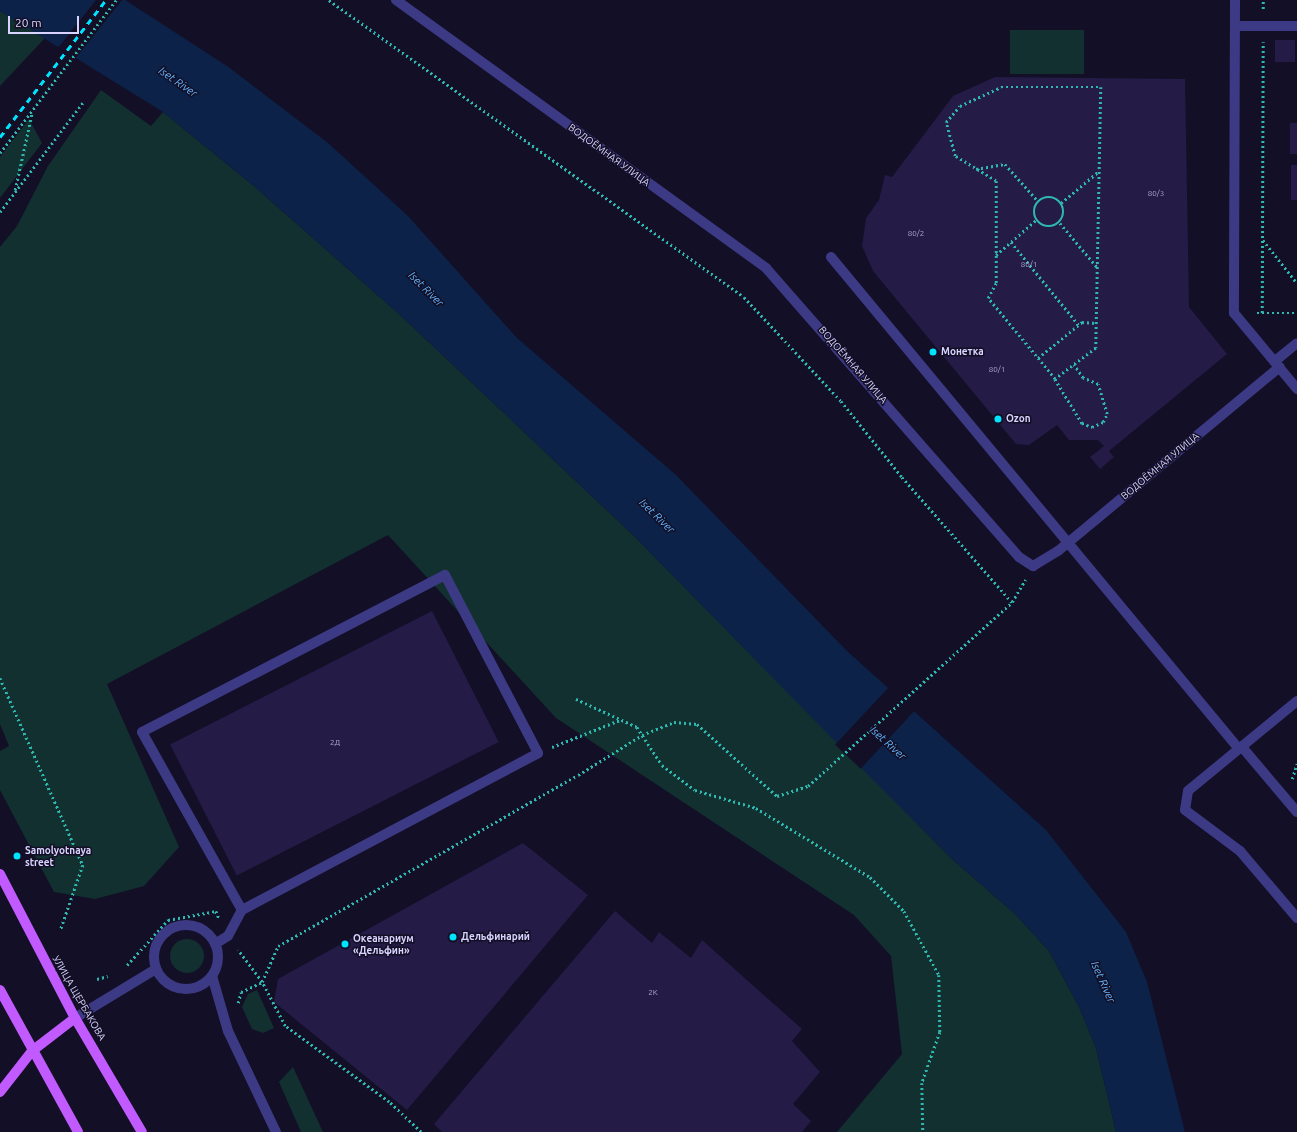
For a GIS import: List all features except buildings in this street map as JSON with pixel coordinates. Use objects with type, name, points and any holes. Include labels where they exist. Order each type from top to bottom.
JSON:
[{"type":"main road","name":"УЛИЦА ЩЕРБАКОВА","points":[[0,874],[75,1018],[142,1132]]},
{"type":"main road","points":[[0,990],[32,1051],[78,1132]]},
{"type":"main road","points":[[0,1092],[32,1051],[75,1018]]},
{"type":"street","name":"ВОДОЁМНАЯ УЛИЦА","points":[[396,0],[766,268],[1019,557],[1033,566],[1068,543],[1278,364],[1297,343]]},
{"type":"street","points":[[1235,0],[1234,313],[1278,364],[1297,389]]},
{"type":"street","points":[[1235,26],[1297,26]]},
{"type":"street","points":[[831,257],[1240,748],[1297,812]]},
{"type":"street","points":[[215,944],[228,936],[242,910],[538,753],[445,575],[331,631],[142,732],[242,910]]},
{"type":"street","points":[[1297,701],[1188,791],[1185,810],[1240,851],[1297,918]]},
{"type":"street","points":[[190,925],[205,931],[215,944],[218,961],[212,976],[198,986],[182,989],[166,982],[156,969],[154,953],[160,937],[173,927],[190,925]]},
{"type":"street","points":[[75,1018],[156,969]]},
{"type":"street","points":[[212,976],[228,1031],[276,1132]]},
{"type":"street","points":[[266,1132],[272,1122]]},
{"type":"path","points":[[0,153],[116,0]]},
{"type":"path","points":[[329,0],[744,297],[841,401],[902,477],[1012,602]]},
{"type":"path","points":[[1262,313],[1263,0]]},
{"type":"path","points":[[1055,379],[1096,348],[1101,87],[1001,87],[960,106],[946,122],[955,156],[996,181],[996,283],[988,298],[1055,379],[1082,423],[1092,427],[1103,422],[1107,414],[1098,384],[1083,378],[1074,365]]},
{"type":"path","points":[[0,212],[84,101]]},
{"type":"path","points":[[15,192],[32,110]]},
{"type":"path","points":[[976,169],[1005,164],[1038,202]]},
{"type":"path","points":[[1061,203],[1099,171]]},
{"type":"path","points":[[1038,202],[1051,197],[1061,203],[1064,211],[1060,223]]},
{"type":"path","points":[[1038,202],[1034,214],[1036,220],[1047,228],[1060,223]]},
{"type":"path","points":[[996,256],[1036,220]]},
{"type":"path","points":[[1060,223],[1097,267]]},
{"type":"path","points":[[1262,239],[1297,283]]},
{"type":"path","points":[[1011,242],[1078,325]]},
{"type":"path","points":[[1234,313],[1297,313]]},
{"type":"path","points":[[1038,358],[1078,325],[1096,323]]},
{"type":"path","points":[[421,1132],[389,1102],[285,1026],[262,982],[278,946],[578,775],[642,735],[674,722],[697,724],[777,796],[808,786],[1012,602],[1033,566]]},
{"type":"path","points":[[0,678],[83,865],[61,929]]},
{"type":"path","points":[[576,699],[637,727],[662,765],[695,790],[756,808],[870,877],[904,911],[940,975],[940,1032],[922,1083],[923,1132]]},
{"type":"path","points":[[538,753],[621,720]]},
{"type":"green space","points":[[0,11],[45,38],[0,86]]},
{"type":"green space","points":[[1010,30],[1084,30],[1084,74],[1010,74]]},
{"type":"green space","points":[[101,90],[151,126],[163,112],[255,187],[399,314],[634,536],[951,858],[1015,914],[1049,951],[1079,1007],[1096,1048],[1116,1132],[837,1132],[902,1054],[891,956],[854,915],[556,718],[388,535],[107,684],[179,847],[144,886],[95,899],[54,892],[0,790],[0,751],[9,746],[0,724],[0,247],[17,226],[48,166]]},
{"type":"green space","points":[[29,119],[42,143],[0,198],[0,157]]},
{"type":"green space","points":[[184,939],[190,939],[194,940],[201,946],[204,956],[203,963],[197,970],[190,973],[184,973],[180,972],[173,966],[170,959],[170,953],[171,949],[177,942]]},
{"type":"green space","points":[[257,990],[274,1028],[263,1033],[252,1029],[242,1007],[248,994]]},
{"type":"green space","points":[[293,1067],[323,1132],[301,1132],[279,1082]]},
{"type":"water","name":"Iset River","points":[[0,0],[125,0],[227,66],[328,143],[408,216],[517,338],[676,475],[847,651],[1046,830],[1126,932],[1147,982],[1185,1132],[1116,1132],[1096,1048],[1079,1007],[1049,951],[1015,914],[951,858],[877,784],[634,536],[399,314],[255,187],[163,112],[0,11]]},
{"type":"pier","points":[[96,0],[122,0],[75,59],[58,48]]},
{"type":"pier","points":[[889,687],[915,711],[861,769],[835,745]]},
{"type":"railway","points":[[0,137],[106,0]]},
{"type":"place","name":"Монетка","points":[[933,352]]},
{"type":"place","name":"Ozon","points":[[998,419]]},
{"type":"place","name":"Samolyotnaya street","points":[[17,856]]},
{"type":"place","name":"Дельфинарий","points":[[453,937]]},
{"type":"place","name":"Океанариум «Дельфин»","points":[[345,944]]}]
